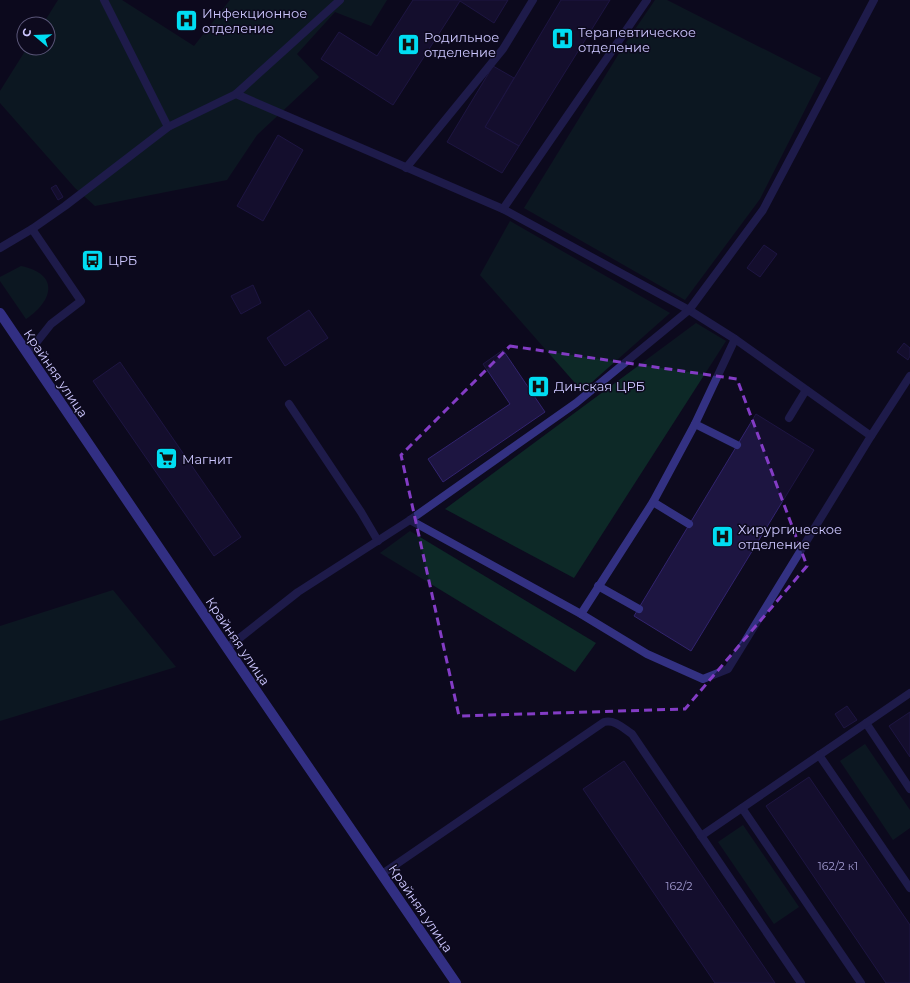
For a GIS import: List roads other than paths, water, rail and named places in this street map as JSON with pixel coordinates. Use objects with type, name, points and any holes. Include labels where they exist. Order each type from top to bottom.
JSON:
[{"type":"main road","name":"Крайняя улица","points":[[0,313],[456,983]]},
{"type":"lane","points":[[104,0],[168,127]]},
{"type":"lane","points":[[0,248],[32,229],[65,206],[168,127],[236,94],[340,0]]},
{"type":"lane","points":[[406,168],[503,49],[533,0]]},
{"type":"lane","points":[[503,209],[647,0]]},
{"type":"lane","points":[[227,648],[298,592],[410,520],[576,403],[689,310],[763,210],[874,0]]},
{"type":"lane","points":[[236,94],[503,209],[689,310],[735,339],[871,436]]},
{"type":"lane","points":[[28,353],[51,324],[81,302],[32,229]]},
{"type":"lane","points":[[581,614],[653,502],[695,424],[735,339]]},
{"type":"lane","points":[[410,520],[581,614],[647,654],[703,678],[728,669],[871,436],[910,376]]},
{"type":"lane","points":[[789,418],[806,390]]},
{"type":"lane","points":[[289,404],[361,512],[378,541]]},
{"type":"lane","points":[[695,424],[736,445]]},
{"type":"lane","points":[[653,502],[689,524]]},
{"type":"lane","points":[[598,586],[639,609]]},
{"type":"lane","points":[[701,836],[910,693]]},
{"type":"lane","points":[[382,874],[604,722],[614,722],[632,734],[801,983]]},
{"type":"lane","points":[[866,723],[910,789]]},
{"type":"lane","points":[[819,755],[910,888]]},
{"type":"lane","points":[[742,808],[861,983]]},
{"type":"place","name":"Инфекционное отделение","points":[[186,20]]},
{"type":"place","name":"Терапевтическое отделение","points":[[562,39]]},
{"type":"place","name":"Родильное отделение","points":[[409,44]]},
{"type":"place","name":"ЦРБ","points":[[92,260]]},
{"type":"place","name":"Динская ЦРБ","points":[[539,386]]},
{"type":"place","name":"Магнит","points":[[167,459]]},
{"type":"place","name":"Хирургическое отделение","points":[[722,536]]}]
